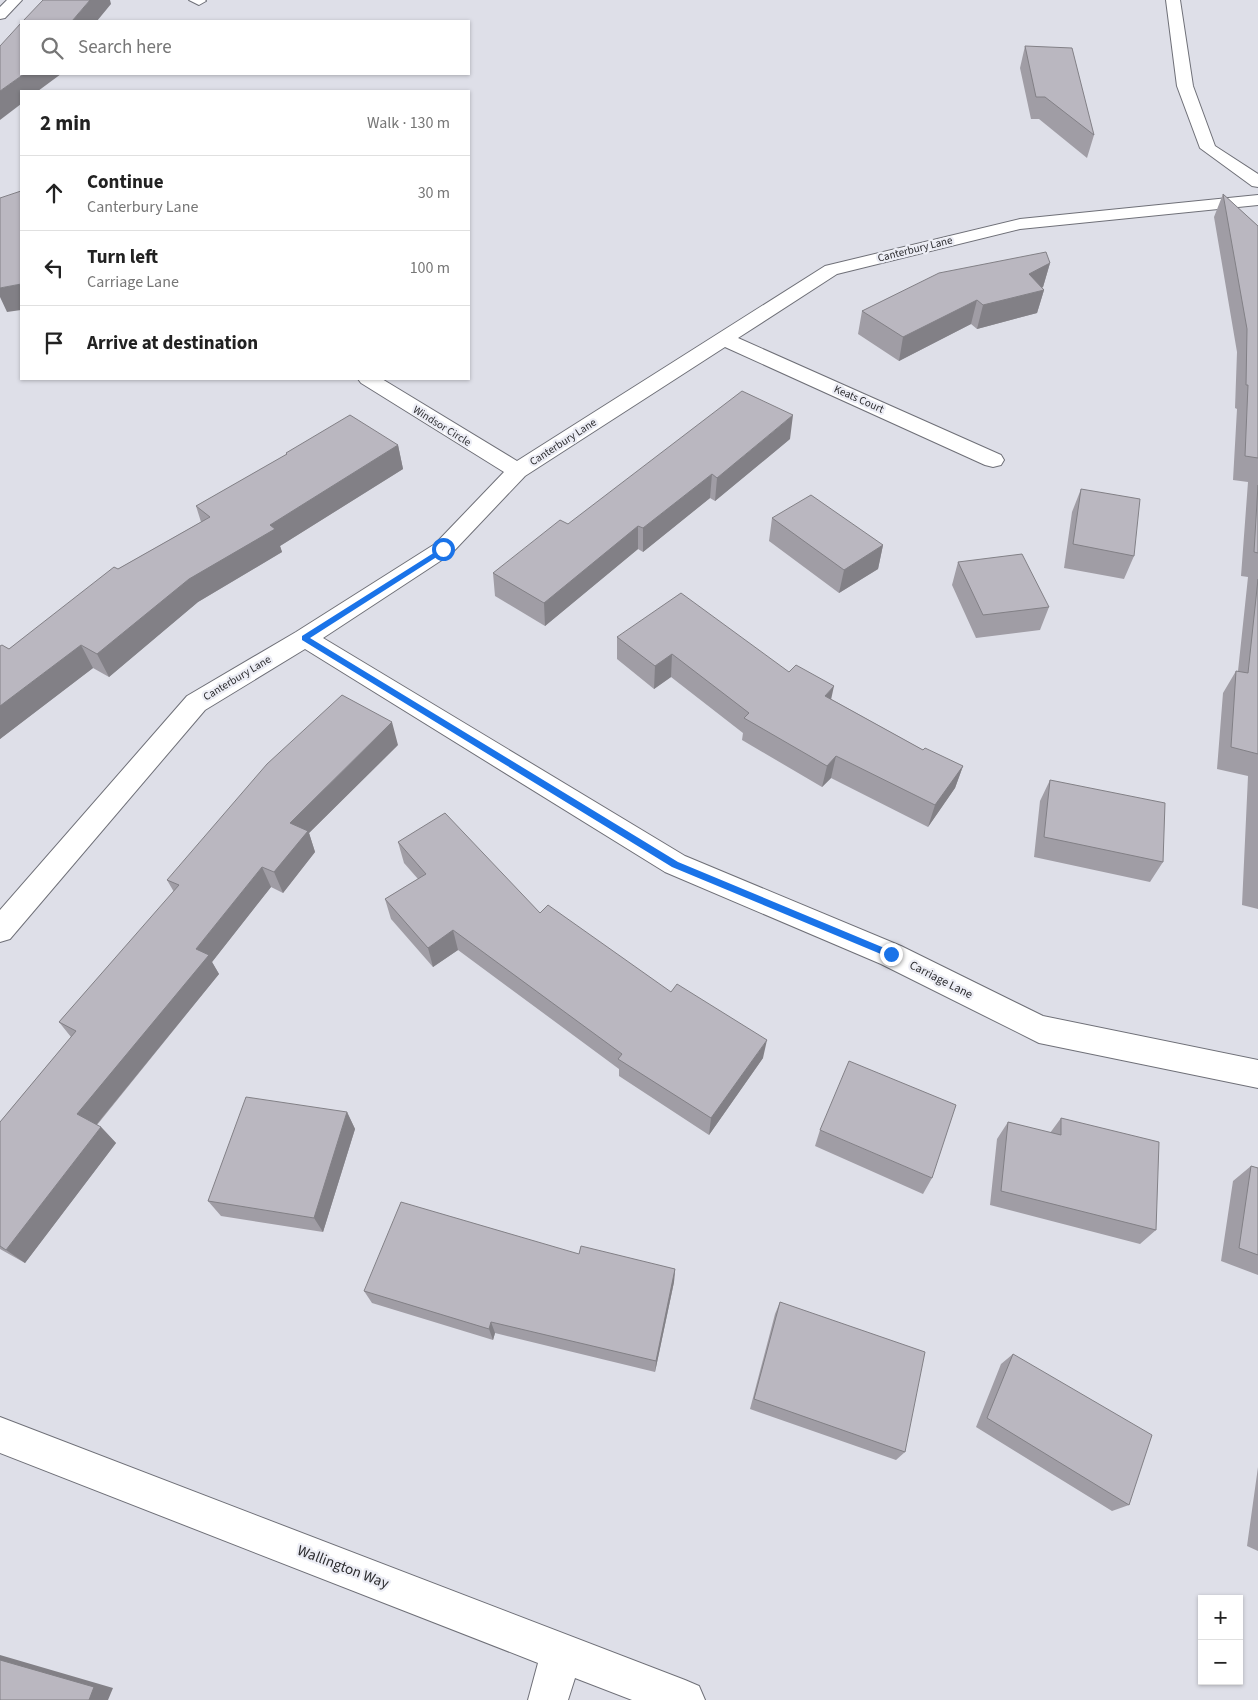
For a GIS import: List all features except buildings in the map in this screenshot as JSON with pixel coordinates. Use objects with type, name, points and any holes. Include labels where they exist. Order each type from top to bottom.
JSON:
[{"type":"street","points":[[0,15],[15,0]]},
{"type":"street","points":[[1173,0],[1185,86],[1208,148],[1258,182]]},
{"type":"street","name":"Canterbury Lane","points":[[0,930],[196,703],[305,638],[443,549],[517,471],[831,270],[1020,224],[1258,200]]},
{"type":"street","name":"Keats Court","points":[[724,339],[993,460]]},
{"type":"street","name":"Windsor Circle","points":[[370,380],[517,471]]},
{"type":"street","name":"Carriage Lane","points":[[305,638],[675,864],[891,954],[1039,1029],[1258,1074]]},
{"type":"street","name":"Wallington Way","points":[[0,1435],[685,1700]]},
{"type":"street","points":[[548,1700],[562,1652]]},
{"type":"route","points":[[443,549],[305,638],[675,864],[891,954]]}]
